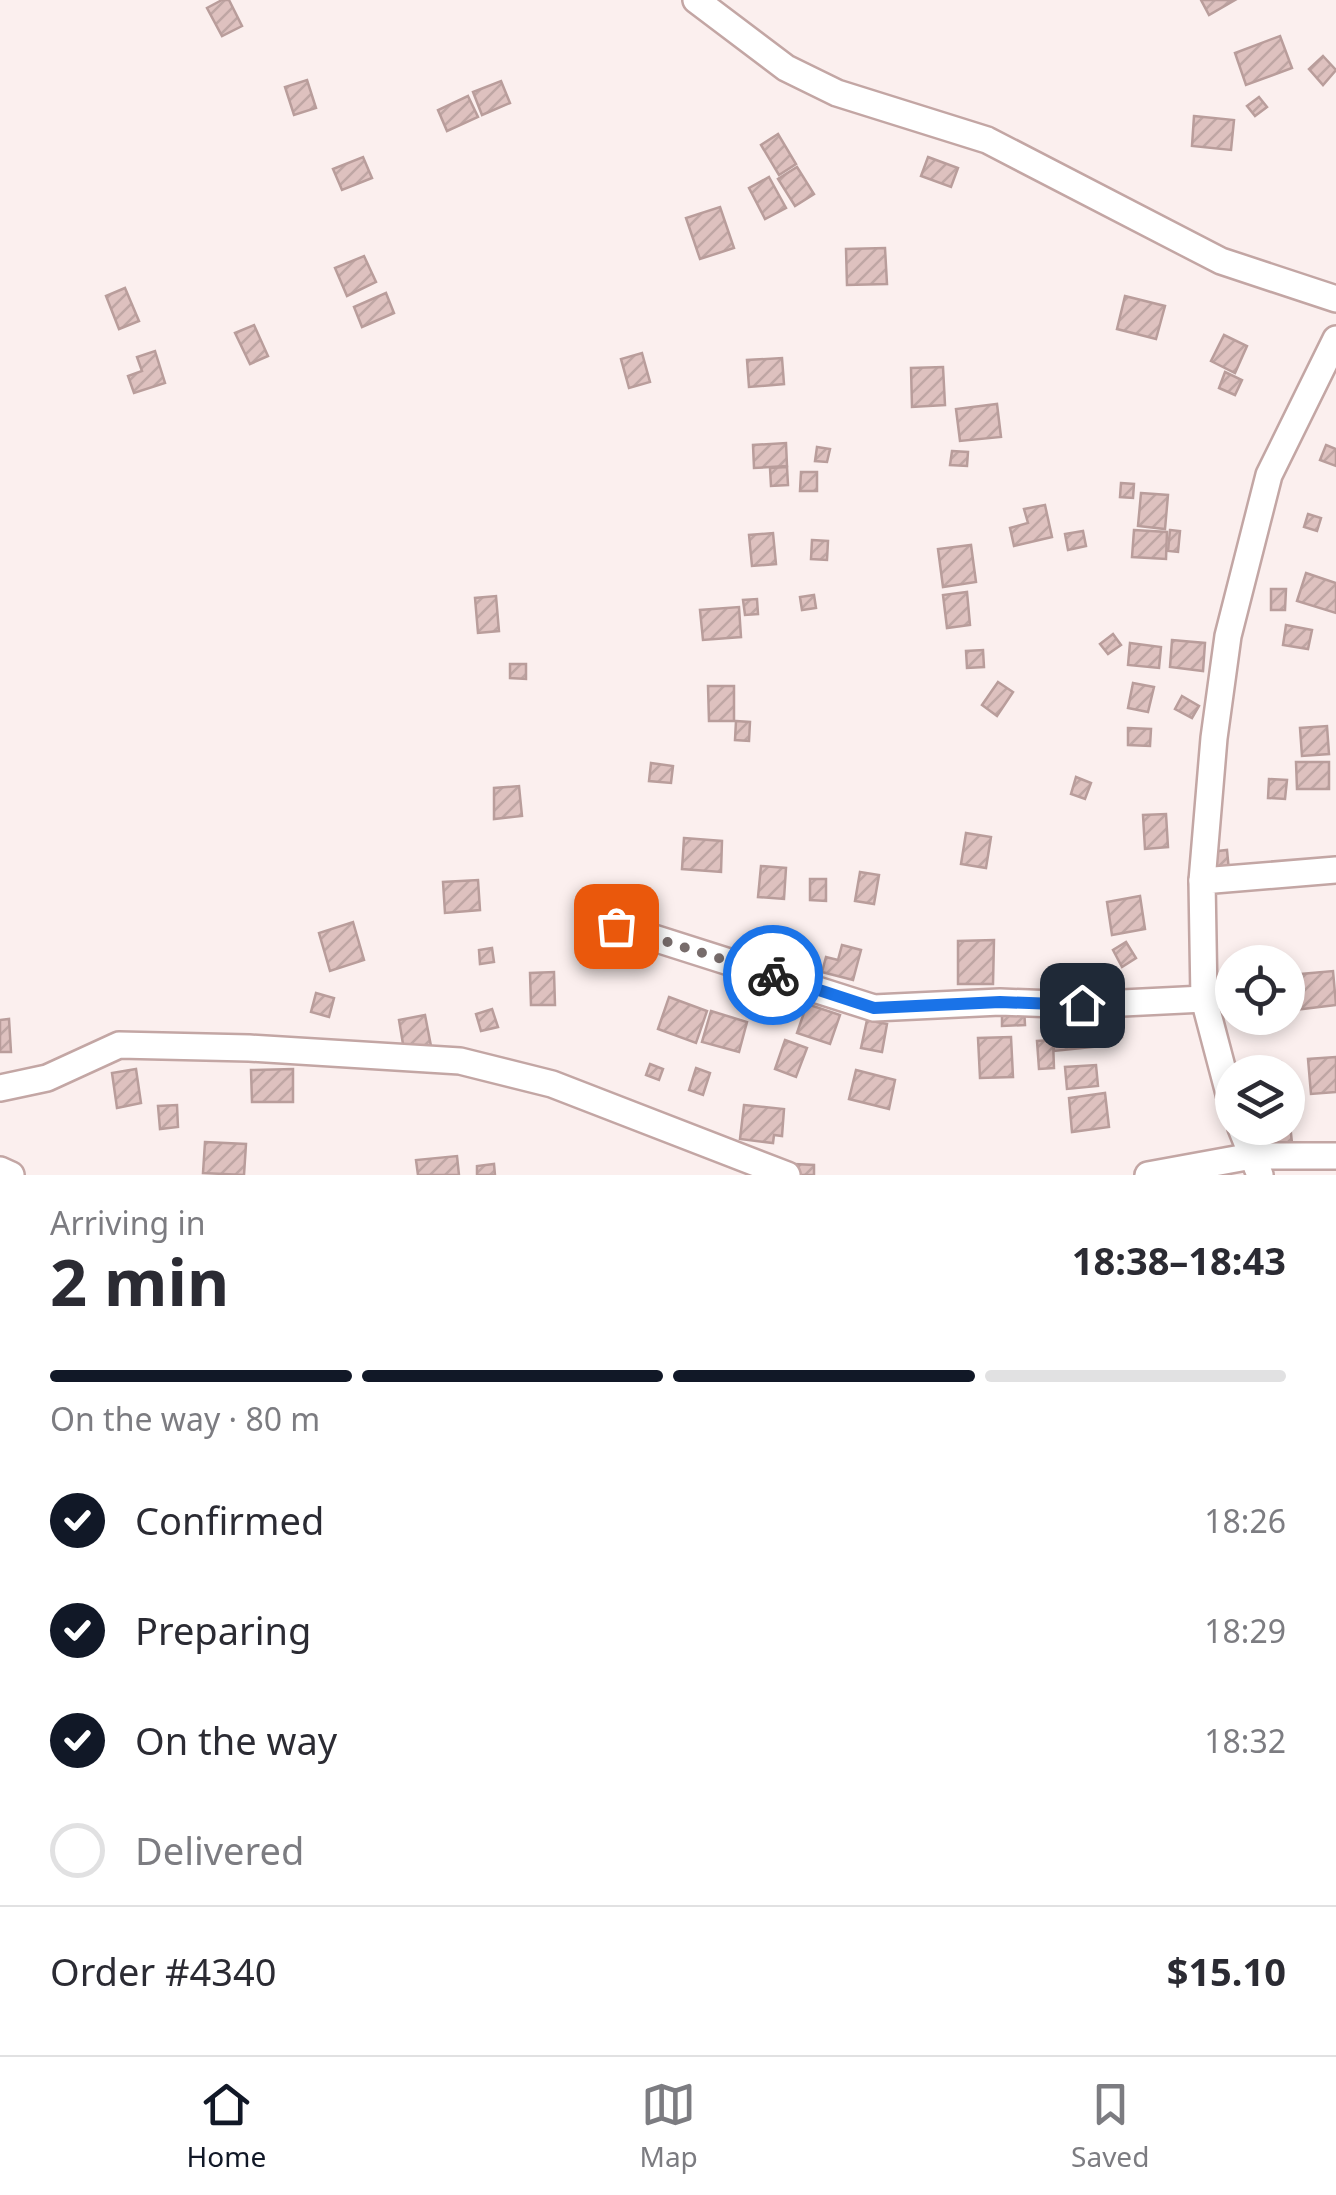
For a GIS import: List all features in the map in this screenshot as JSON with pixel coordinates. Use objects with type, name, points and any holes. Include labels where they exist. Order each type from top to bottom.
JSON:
[{"type":"street","points":[[696,0],[786,68],[837,93],[987,140],[1221,261],[1336,300]]},
{"type":"street","points":[[1219,1055],[1204,999],[1202,881],[1214,738],[1228,636],[1269,475],[1336,339]]},
{"type":"street","points":[[1202,881],[1336,870]]},
{"type":"street","points":[[616,926],[874,1008],[1204,999]]},
{"type":"street","points":[[0,1088],[48,1078],[118,1045],[460,1060],[552,1084],[787,1175]]},
{"type":"street","points":[[1148,1175],[1336,1156]]},
{"type":"street","points":[[0,1170],[12,1175]]},
{"type":"building","points":[[229,0],[242,26],[222,36],[207,8]]},
{"type":"building","points":[[1201,0],[1235,0],[1209,15]]},
{"type":"building","points":[[1280,36],[1292,68],[1246,85],[1235,53]]},
{"type":"building","points":[[1323,56],[1336,70],[1323,85],[1309,69]]},
{"type":"building","points":[[307,80],[316,108],[294,115],[285,87]]},
{"type":"building","points":[[501,81],[510,103],[482,115],[473,92]]},
{"type":"building","points":[[468,96],[478,117],[447,131],[438,110]]},
{"type":"building","points":[[1259,97],[1267,107],[1255,116],[1247,106]]},
{"type":"building","points":[[1194,116],[1234,120],[1231,150],[1192,146]]},
{"type":"building","points":[[778,134],[796,164],[779,175],[761,145]]},
{"type":"building","points":[[363,157],[372,178],[342,190],[333,169]]},
{"type":"building","points":[[928,157],[958,168],[951,187],[921,176]]},
{"type":"building","points":[[797,167],[814,194],[795,206],[778,179]]},
{"type":"building","points":[[769,177],[786,208],[765,219],[749,188]]},
{"type":"building","points":[[720,207],[734,248],[700,259],[686,218]]},
{"type":"building","points":[[885,248],[887,284],[847,285],[846,249]]},
{"type":"building","points":[[364,256],[376,282],[347,296],[335,268]]},
{"type":"building","points":[[125,288],[139,321],[119,329],[106,296]]},
{"type":"building","points":[[386,293],[394,313],[362,327],[354,307]]},
{"type":"building","points":[[1125,296],[1165,306],[1156,339],[1117,329]]},
{"type":"building","points":[[254,325],[268,356],[250,364],[235,333]]},
{"type":"building","points":[[1224,335],[1247,346],[1235,373],[1211,361]]},
{"type":"building","points":[[155,351],[165,383],[134,393],[128,376],[142,371],[137,357]]},
{"type":"building","points":[[642,353],[650,382],[629,388],[621,359]]},
{"type":"building","points":[[782,358],[784,384],[749,387],[747,360]]},
{"type":"building","points":[[943,367],[945,405],[912,407],[911,368]]},
{"type":"building","points":[[1225,372],[1242,380],[1235,395],[1219,388]]},
{"type":"building","points":[[997,404],[1001,437],[960,441],[956,409]]},
{"type":"building","points":[[786,443],[787,466],[754,468],[753,445]]},
{"type":"building","points":[[1326,445],[1336,449],[1336,466],[1320,460]]},
{"type":"building","points":[[817,447],[830,449],[827,462],[815,461]]},
{"type":"building","points":[[952,451],[968,452],[967,466],[950,465]]},
{"type":"building","points":[[787,467],[788,485],[771,486],[770,468]]},
{"type":"building","points":[[801,472],[817,472],[817,491],[800,491]]},
{"type":"building","points":[[1121,483],[1134,484],[1133,498],[1120,497]]},
{"type":"building","points":[[1141,493],[1168,495],[1165,529],[1138,526]]},
{"type":"building","points":[[1045,505],[1052,537],[1014,546],[1010,528],[1028,523],[1024,509]]},
{"type":"building","points":[[1308,514],[1321,518],[1317,531],[1304,527]]},
{"type":"building","points":[[1134,530],[1167,532],[1166,559],[1132,557]]},
{"type":"building","points":[[1170,530],[1180,531],[1178,552],[1168,551]]},
{"type":"building","points":[[1083,531],[1086,546],[1068,550],[1065,534]]},
{"type":"building","points":[[773,533],[776,564],[752,566],[749,535]]},
{"type":"building","points":[[812,540],[828,541],[827,560],[811,559]]},
{"type":"building","points":[[971,545],[976,582],[943,587],[938,549]]},
{"type":"building","points":[[1306,573],[1336,583],[1336,613],[1297,601]]},
{"type":"building","points":[[1271,589],[1286,589],[1285,610],[1271,610]]},
{"type":"building","points":[[967,592],[970,625],[947,628],[943,595]]},
{"type":"building","points":[[814,595],[816,608],[802,610],[800,597]]},
{"type":"building","points":[[496,596],[499,631],[478,633],[475,598]]},
{"type":"building","points":[[757,599],[758,614],[745,615],[743,600]]},
{"type":"building","points":[[739,607],[741,637],[703,640],[700,610]]},
{"type":"building","points":[[1286,625],[1312,630],[1308,649],[1283,645]]},
{"type":"building","points":[[1113,634],[1121,645],[1108,654],[1100,644]]},
{"type":"building","points":[[1172,640],[1205,643],[1203,671],[1170,667]]},
{"type":"building","points":[[1130,643],[1161,647],[1159,668],[1128,665]]},
{"type":"building","points":[[983,650],[984,667],[967,668],[966,651]]},
{"type":"building","points":[[510,664],[526,664],[526,679],[510,678]]},
{"type":"building","points":[[998,682],[1013,692],[997,716],[982,705]]},
{"type":"building","points":[[1133,683],[1154,687],[1148,712],[1128,708]]},
{"type":"building","points":[[708,686],[734,686],[734,721],[709,721]]},
{"type":"building","points":[[1182,696],[1199,706],[1192,718],[1175,709]]},
{"type":"building","points":[[736,721],[750,722],[749,741],[735,740]]},
{"type":"building","points":[[1327,726],[1329,754],[1302,756],[1300,728]]},
{"type":"building","points":[[1128,728],[1151,729],[1150,746],[1128,745]]},
{"type":"building","points":[[1296,762],[1329,762],[1329,789],[1297,789]]},
{"type":"building","points":[[651,763],[673,766],[671,783],[649,781]]},
{"type":"building","points":[[1076,777],[1091,783],[1085,799],[1071,794]]},
{"type":"building","points":[[1269,779],[1287,780],[1285,799],[1268,798]]},
{"type":"building","points":[[519,786],[522,816],[494,819],[494,788]]},
{"type":"building","points":[[1166,814],[1168,847],[1145,849],[1143,815]]},
{"type":"building","points":[[966,833],[991,837],[986,868],[961,864]]},
{"type":"building","points":[[684,838],[722,841],[721,872],[682,869]]},
{"type":"building","points":[[1227,850],[1229,871],[1210,873],[1208,852]]},
{"type":"building","points":[[761,866],[786,868],[784,899],[758,897]]},
{"type":"building","points":[[860,872],[879,875],[874,904],[855,901]]},
{"type":"building","points":[[810,879],[826,879],[826,901],[810,900]]},
{"type":"building","points":[[478,880],[480,910],[445,913],[443,882]]},
{"type":"building","points":[[1140,896],[1145,929],[1112,935],[1107,902]]},
{"type":"building","points":[[353,922],[364,960],[330,971],[319,933]]},
{"type":"building","points":[[994,940],[993,984],[958,984],[958,941]]},
{"type":"building","points":[[1126,942],[1136,958],[1122,967],[1113,950]]},
{"type":"building","points":[[842,945],[861,950],[853,980],[822,972],[826,957],[838,960]]},
{"type":"building","points":[[492,948],[494,962],[480,964],[479,950]]},
{"type":"building","points":[[1333,971],[1336,1005],[1305,1009],[1305,974]]},
{"type":"building","points":[[554,972],[555,1005],[531,1005],[530,973]]},
{"type":"building","points":[[316,993],[334,998],[329,1017],[311,1012]]},
{"type":"building","points":[[669,997],[707,1011],[696,1043],[658,1029]]},
{"type":"building","points":[[807,1004],[840,1015],[830,1044],[797,1033]]},
{"type":"building","points":[[1024,1008],[1025,1025],[1002,1026],[1002,1009]]},
{"type":"building","points":[[492,1009],[498,1027],[481,1031],[476,1014]]},
{"type":"building","points":[[1121,1009],[1122,1037],[1092,1039],[1090,1012]]},
{"type":"building","points":[[711,1011],[747,1022],[739,1052],[702,1042]]},
{"type":"building","points":[[1090,1013],[1093,1047],[1054,1051],[1051,1016]]},
{"type":"building","points":[[425,1015],[431,1046],[404,1050],[399,1020]]},
{"type":"building","points":[[9,1019],[11,1052],[0,1052],[0,1020]]},
{"type":"building","points":[[867,1020],[887,1024],[882,1052],[861,1048]]},
{"type":"building","points":[[1011,1037],[1013,1077],[980,1078],[978,1038]]},
{"type":"building","points":[[785,1040],[807,1048],[796,1077],[775,1069]]},
{"type":"building","points":[[1053,1040],[1054,1068],[1039,1069],[1037,1041]]},
{"type":"building","points":[[1336,1057],[1336,1092],[1311,1094],[1308,1059]]},
{"type":"building","points":[[650,1064],[663,1069],[659,1080],[646,1075]]},
{"type":"building","points":[[1096,1065],[1098,1086],[1067,1089],[1065,1067]]},
{"type":"building","points":[[696,1068],[710,1073],[703,1095],[689,1090]]},
{"type":"building","points":[[136,1069],[141,1103],[117,1108],[112,1073]]},
{"type":"building","points":[[293,1069],[293,1102],[252,1102],[251,1070]]},
{"type":"building","points":[[856,1070],[895,1080],[889,1109],[849,1099]]},
{"type":"building","points":[[1105,1093],[1109,1127],[1072,1132],[1069,1098]]},
{"type":"building","points":[[177,1105],[178,1127],[160,1129],[158,1106]]},
{"type":"building","points":[[744,1105],[784,1109],[782,1136],[774,1135],[773,1143],[740,1139]]},
{"type":"building","points":[[205,1142],[246,1144],[244,1175],[203,1173]]},
{"type":"building","points":[[457,1156],[459,1175],[418,1175],[416,1160]]},
{"type":"building","points":[[494,1164],[495,1175],[477,1175],[477,1166]]},
{"type":"building","points":[[794,1164],[814,1165],[814,1175],[794,1175]]},
{"type":"way so far","points":[[616,926],[773,975]]},
{"type":"route","points":[[773,975],[874,1008],[1000,1002],[1082,1005]]}]
